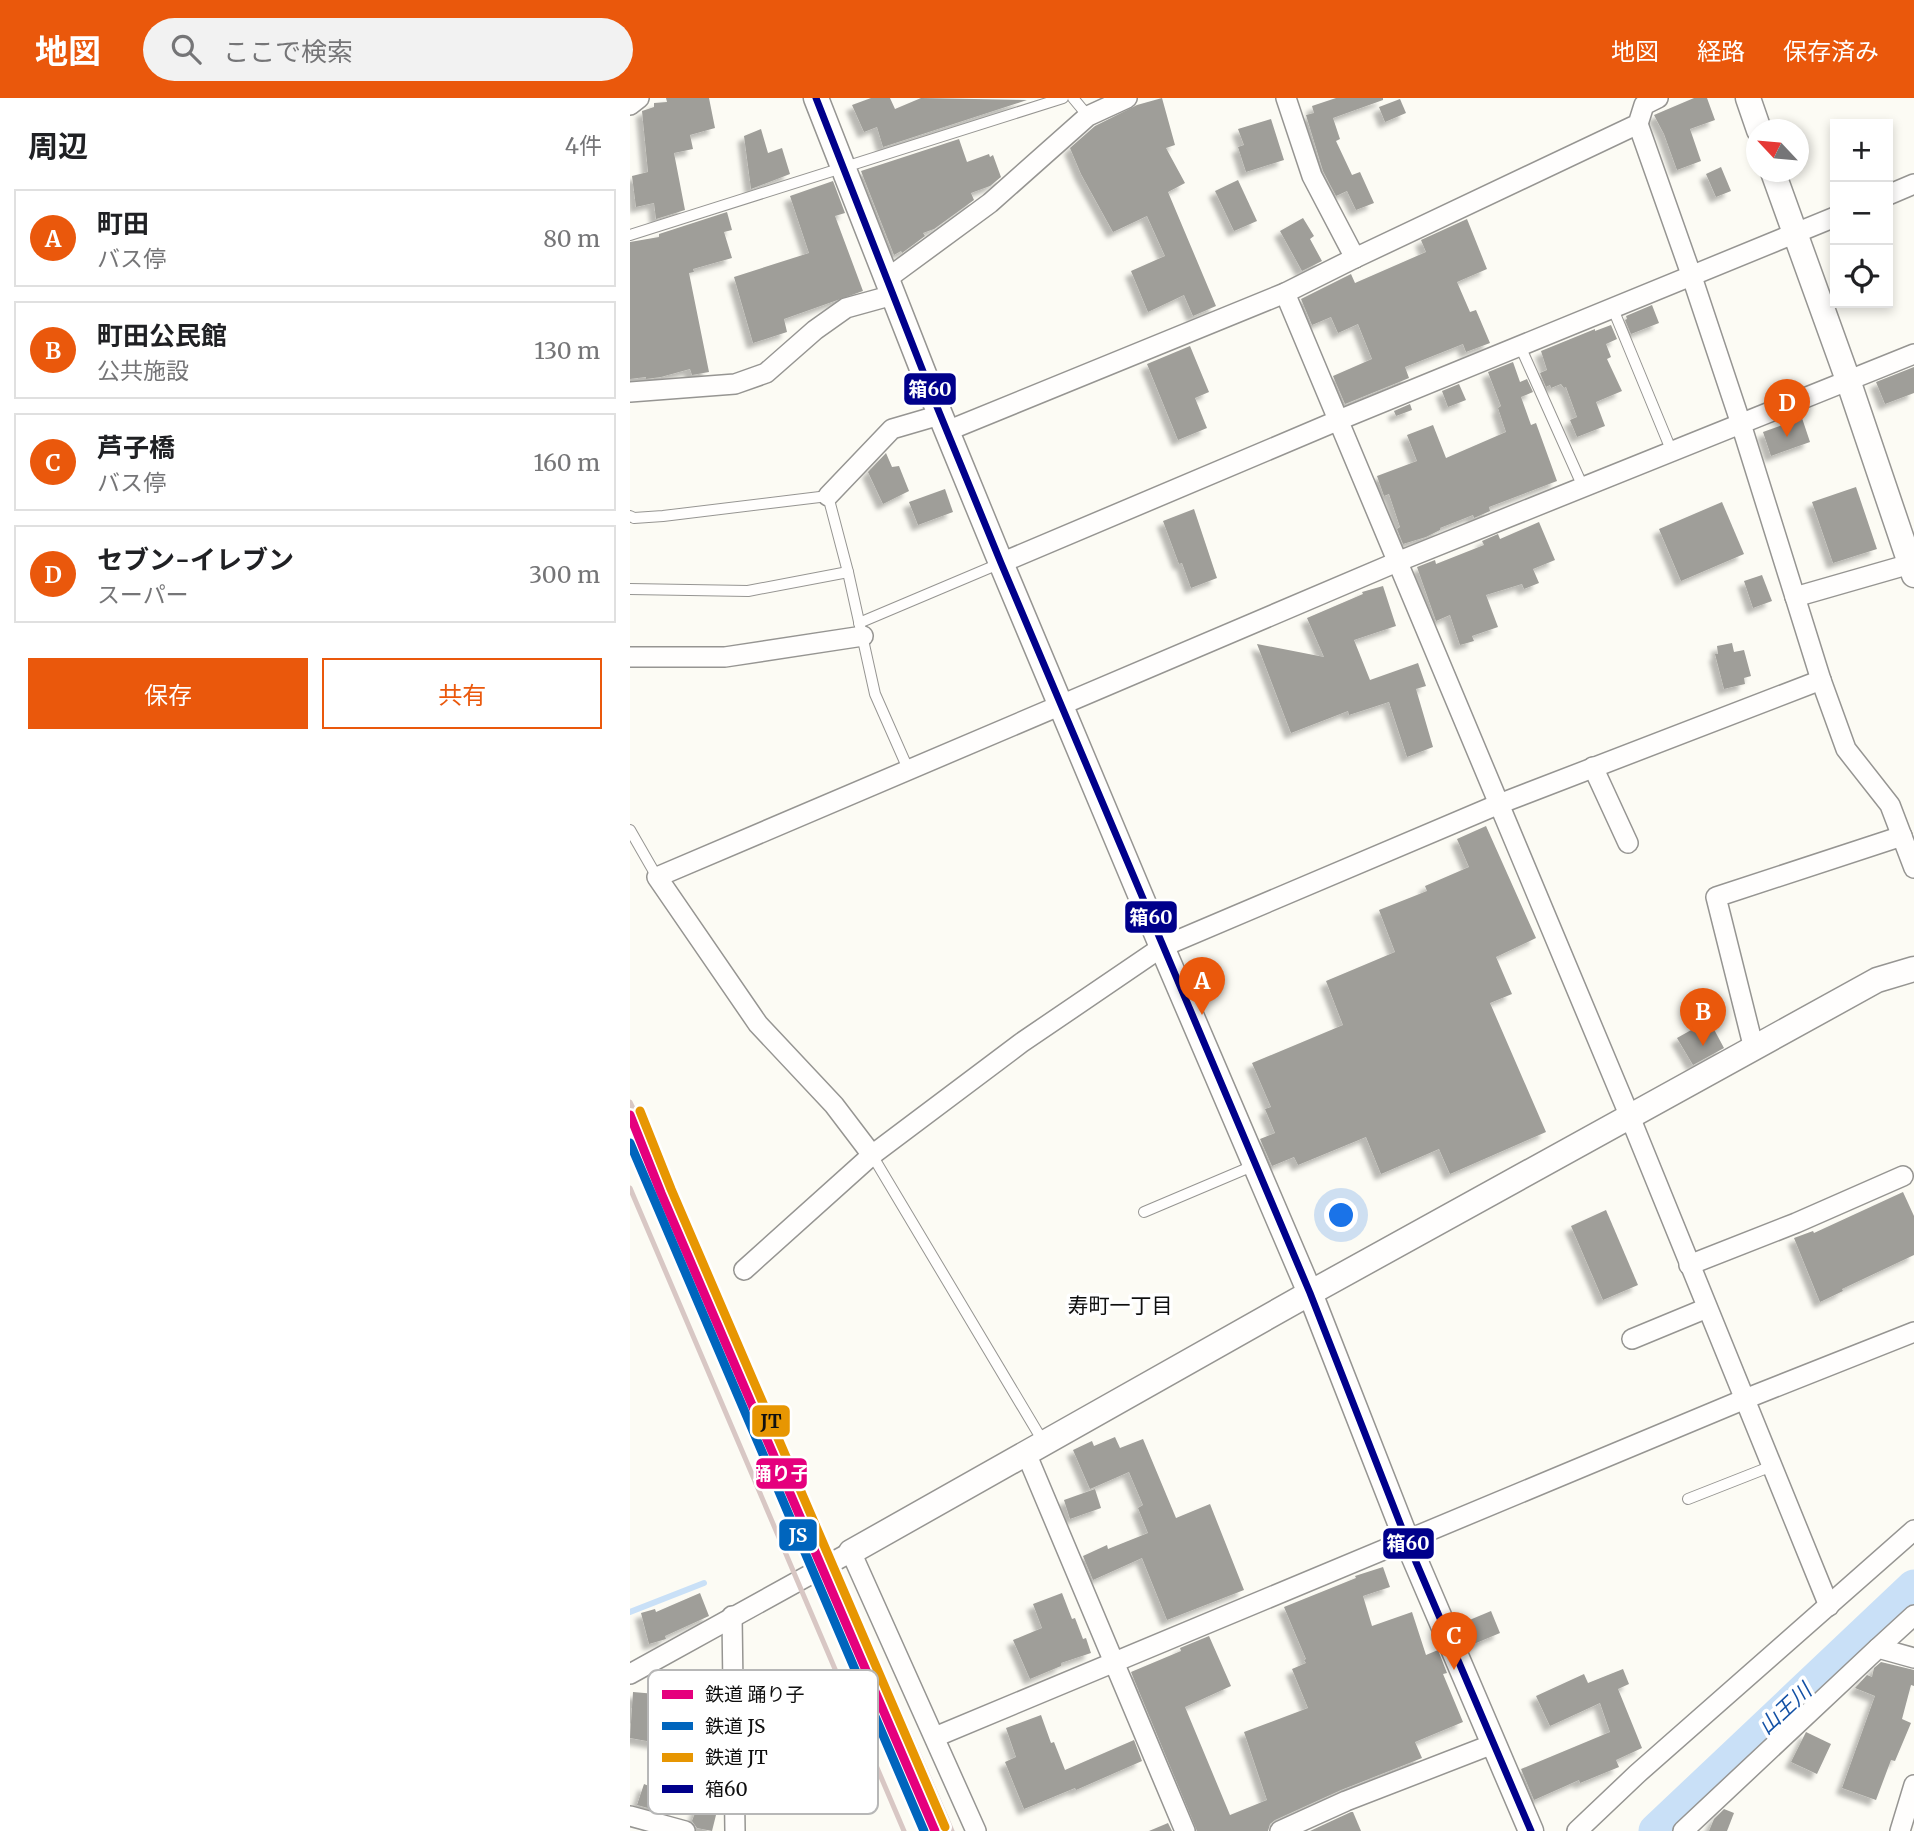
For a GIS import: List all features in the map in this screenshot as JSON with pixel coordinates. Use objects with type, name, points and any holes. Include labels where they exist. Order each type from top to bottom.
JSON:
[{"type":"street","points":[[630,105],[639,98]]},
{"type":"street","points":[[816,98],[1001,563],[1161,947],[1310,1293],[1407,1541],[1531,1831]]},
{"type":"street","points":[[630,392],[735,384],[766,373],[815,330],[846,308],[890,286],[990,203],[1088,116],[1127,98]]},
{"type":"street","points":[[1286,98],[1312,176],[1355,258]]},
{"type":"street","points":[[1658,98],[1644,105],[1637,124],[1741,424],[1821,680],[1846,748],[1890,805],[1914,868]]},
{"type":"street","points":[[1748,98],[1755,119]]},
{"type":"street","points":[[828,496],[892,429],[944,423],[1286,293],[1637,124]]},
{"type":"street","points":[[1777,182],[1912,568],[1795,597]]},
{"type":"street","points":[[1893,193],[1914,184]]},
{"type":"street","points":[[1001,563],[1339,419],[1830,219]]},
{"type":"street","points":[[1286,293],[1630,1117],[1829,1606]]},
{"type":"street","points":[[872,1155],[834,1105],[758,1024],[657,877],[1397,562],[1914,354]]},
{"type":"street","points":[[630,657],[725,657],[861,629]]},
{"type":"street","points":[[744,1270],[872,1155],[1021,1043],[1161,947],[1499,804],[1821,680]]},
{"type":"street","points":[[1593,768],[1628,843]]},
{"type":"street","points":[[1754,1049],[1716,897],[1902,836]]},
{"type":"street","points":[[630,1674],[1310,1293],[1877,980],[1914,969]]},
{"type":"street","points":[[1689,1265],[1796,1223],[1903,1176]]},
{"type":"street","points":[[1632,1339],[1707,1308]]},
{"type":"street","points":[[934,1737],[1745,1398],[1914,1332]]},
{"type":"street","points":[[1035,1448],[1113,1661],[1185,1831]]},
{"type":"street","points":[[1577,1831],[1637,1774],[1914,1530]]},
{"type":"street","points":[[851,1552],[976,1831]]},
{"type":"street","points":[[1683,1831],[1914,1615]]},
{"type":"street","points":[[732,1616],[733,1670]]},
{"type":"street","points":[[1878,1648],[1914,1658]]},
{"type":"street","points":[[1280,1831],[1346,1801],[1493,1744]]},
{"type":"street","points":[[1900,1831],[1914,1785]]},
{"type":"street","points":[[630,1816],[685,1831]]},
{"type":"lane","points":[[631,232],[843,169],[1063,98]]},
{"type":"lane","points":[[1073,98],[1088,116]]},
{"type":"lane","points":[[1614,309],[1672,452]]},
{"type":"lane","points":[[1520,346],[1583,487]]},
{"type":"lane","points":[[630,516],[634,519],[828,496],[876,694],[909,771]]},
{"type":"lane","points":[[861,629],[1001,563]]},
{"type":"lane","points":[[630,589],[748,591],[848,572]]},
{"type":"lane","points":[[630,830],[657,877]]},
{"type":"lane","points":[[872,1155],[1035,1448]]},
{"type":"lane","points":[[1144,1212],[1255,1166]]},
{"type":"lane","points":[[1688,1499],[1772,1466]]},
{"type":"building","points":[[666,98],[709,98],[715,128],[690,135],[693,149],[674,153],[685,210],[656,219],[654,203],[636,207],[632,176],[648,172],[642,111],[654,107],[654,103],[667,102]]},
{"type":"building","points":[[871,98],[890,98],[895,109],[921,98],[1027,100],[883,147],[877,127],[864,132],[852,105]]},
{"type":"building","points":[[1162,98],[1175,145],[1166,148],[1185,183],[1168,192],[1216,306],[1193,316],[1184,295],[1148,312],[1131,271],[1165,256],[1147,216],[1113,232],[1070,148],[1095,126],[1137,105]]},
{"type":"building","points":[[1336,98],[1383,98],[1333,118],[1340,139],[1336,141],[1352,175],[1360,172],[1374,203],[1356,210],[1347,191],[1336,196],[1323,171],[1306,115],[1314,113],[1312,106]]},
{"type":"building","points":[[1694,98],[1707,98],[1715,120],[1690,129],[1701,161],[1677,170],[1654,115]]},
{"type":"building","points":[[1400,99],[1406,113],[1385,122],[1379,107]]},
{"type":"building","points":[[1271,119],[1284,160],[1246,172],[1238,147],[1244,145],[1238,129]]},
{"type":"building","points":[[761,129],[768,153],[782,148],[790,174],[751,189],[744,136]]},
{"type":"building","points":[[959,139],[967,162],[993,155],[1001,177],[990,186],[971,193],[974,200],[934,229],[923,233],[925,236],[902,253],[901,251],[894,255],[861,171]]},
{"type":"building","points":[[1721,167],[1731,191],[1716,197],[1706,174]]},
{"type":"building","points":[[1238,180],[1257,221],[1234,231],[1215,191]]},
{"type":"building","points":[[833,181],[845,213],[835,216],[863,291],[784,319],[787,332],[753,343],[734,277],[809,253],[790,196]]},
{"type":"building","points":[[727,212],[732,230],[724,232],[732,258],[693,269],[694,272],[689,273],[709,372],[692,375],[690,369],[661,377],[630,379],[630,242],[659,237],[659,234]]},
{"type":"building","points":[[1303,218],[1314,236],[1310,239],[1322,261],[1302,271],[1280,231]]},
{"type":"building","points":[[1467,219],[1487,269],[1457,282],[1470,312],[1476,310],[1490,343],[1466,352],[1463,344],[1405,367],[1409,378],[1345,404],[1333,376],[1372,359],[1358,324],[1338,333],[1331,317],[1312,325],[1301,299],[1351,274],[1355,283],[1426,252],[1421,240]]},
{"type":"building","points":[[1652,305],[1659,323],[1631,334],[1626,316]]},
{"type":"building","points":[[1611,325],[1617,339],[1606,344],[1611,357],[1607,359],[1622,391],[1596,402],[1605,426],[1577,437],[1570,420],[1577,417],[1566,387],[1561,384],[1546,387],[1540,373],[1547,370],[1541,351]]},
{"type":"building","points":[[1190,346],[1209,392],[1195,398],[1207,428],[1178,440],[1147,364]]},
{"type":"building","points":[[1513,362],[1520,382],[1527,379],[1533,392],[1521,397],[1531,425],[1536,423],[1557,481],[1489,507],[1490,511],[1474,518],[1473,515],[1440,528],[1426,537],[1403,544],[1389,494],[1384,496],[1377,476],[1417,461],[1407,435],[1433,425],[1446,458],[1506,432],[1498,408],[1501,406],[1488,372]]},
{"type":"building","points":[[1914,367],[1914,393],[1885,404],[1876,382]]},
{"type":"building","points":[[1459,384],[1466,400],[1448,407],[1442,391]]},
{"type":"building","points":[[1410,404],[1412,410],[1396,416],[1394,411]]},
{"type":"building","points":[[1802,418],[1810,442],[1771,456],[1763,432]]},
{"type":"building","points":[[886,453],[892,467],[899,466],[909,491],[883,504],[868,472]]},
{"type":"building","points":[[1856,487],[1877,549],[1833,563],[1812,502]]},
{"type":"building","points":[[945,489],[953,512],[918,525],[909,502]]},
{"type":"building","points":[[1722,502],[1744,554],[1681,581],[1659,529]]},
{"type":"building","points":[[1194,509],[1217,578],[1191,588],[1163,521]]},
{"type":"building","points":[[1539,522],[1555,560],[1533,569],[1539,583],[1524,589],[1522,584],[1486,595],[1498,627],[1472,636],[1474,641],[1460,645],[1450,615],[1436,621],[1417,567],[1435,560],[1436,564],[1484,545],[1482,541],[1498,534],[1500,539]]},
{"type":"building","points":[[1762,575],[1772,601],[1753,608],[1744,581]]},
{"type":"building","points":[[1383,586],[1396,626],[1354,640],[1370,680],[1418,663],[1426,686],[1416,689],[1433,747],[1407,757],[1389,702],[1349,715],[1348,711],[1291,733],[1257,644],[1324,657],[1307,618],[1363,594],[1362,592]]},
{"type":"building","points":[[1732,643],[1734,652],[1744,650],[1751,676],[1744,678],[1745,684],[1724,689],[1715,654],[1718,654],[1717,646]]},
{"type":"building","points":[[1486,826],[1536,938],[1496,957],[1512,994],[1490,1003],[1546,1132],[1450,1174],[1439,1149],[1381,1174],[1366,1137],[1298,1165],[1294,1157],[1272,1166],[1260,1139],[1275,1133],[1265,1109],[1271,1107],[1252,1063],[1343,1025],[1326,981],[1395,952],[1379,910],[1427,891],[1425,886],[1469,867],[1457,839]]},
{"type":"building","points":[[1709,1020],[1724,1048],[1693,1065],[1677,1038]]},
{"type":"building","points":[[1903,1192],[1914,1216],[1914,1255],[1820,1302],[1794,1238],[1813,1231],[1814,1233]]},
{"type":"building","points":[[1606,1210],[1638,1285],[1603,1300],[1571,1226]]},
{"type":"building","points":[[1115,1437],[1120,1448],[1143,1439],[1176,1518],[1210,1504],[1244,1590],[1167,1620],[1142,1558],[1093,1580],[1083,1556],[1107,1545],[1108,1549],[1148,1533],[1138,1508],[1143,1505],[1129,1472],[1090,1489],[1073,1450],[1092,1441],[1094,1446]]},
{"type":"building","points":[[1095,1489],[1101,1508],[1070,1519],[1064,1500]]},
{"type":"building","points":[[1383,1567],[1390,1587],[1363,1596],[1372,1626],[1412,1612],[1426,1655],[1438,1650],[1447,1673],[1443,1674],[1463,1722],[1415,1742],[1422,1758],[1275,1820],[1268,1831],[1197,1831],[1131,1672],[1209,1636],[1231,1686],[1185,1707],[1230,1815],[1267,1800],[1244,1732],[1308,1708],[1292,1669],[1306,1663],[1306,1659],[1284,1607],[1356,1578],[1355,1576]]},
{"type":"building","points":[[700,1593],[709,1616],[665,1636],[666,1639],[649,1644],[641,1613],[655,1609],[656,1612]]},
{"type":"building","points":[[1062,1593],[1072,1619],[1075,1618],[1091,1653],[1061,1663],[1061,1666],[1030,1679],[1013,1640],[1042,1628],[1033,1604]]},
{"type":"building","points":[[1491,1611],[1500,1633],[1469,1646],[1460,1624]]},
{"type":"building","points":[[1881,1662],[1914,1670],[1914,1686],[1911,1685],[1902,1719],[1911,1723],[1895,1761],[1891,1760],[1876,1800],[1842,1788],[1875,1696],[1855,1688],[1867,1675],[1872,1677],[1874,1668]]},
{"type":"building","points":[[1623,1669],[1629,1684],[1618,1689],[1642,1748],[1616,1760],[1619,1767],[1580,1783],[1579,1780],[1534,1800],[1521,1769],[1610,1732],[1600,1703],[1550,1726],[1536,1696],[1584,1674],[1588,1683]]},
{"type":"building","points":[[633,1692],[648,1693],[648,1741],[630,1738]]},
{"type":"building","points":[[1041,1715],[1065,1770],[1134,1740],[1142,1761],[1024,1809],[1005,1762],[1016,1757],[1006,1728]]},
{"type":"building","points":[[1806,1732],[1831,1744],[1817,1774],[1791,1762]]},
{"type":"building","points":[[644,1784],[648,1786],[648,1808],[637,1805]]},
{"type":"building","points":[[1724,1809],[1734,1813],[1727,1831],[1709,1831],[1714,1819]]},
{"type":"building","points":[[1351,1812],[1361,1831],[1310,1831]]},
{"type":"building","points":[[695,1814],[716,1814],[712,1831],[697,1828],[692,1821]]},
{"type":"building","points":[[1168,1823],[1172,1831],[1149,1831]]},
{"type":"waterway","points":[[630,1612],[704,1583]]},
{"type":"waterway","name":"山王川","points":[[1656,1831],[1914,1587]]},
{"type":"railway","points":[[630,1102],[671,1186],[952,1831]]},
{"type":"railway","points":[[630,1188],[835,1670]]},
{"type":"railway","points":[[878,1770],[904,1831]]},
{"type":"rail line","name":"JT","points":[[640,1111],[878,1670]]},
{"type":"rail line","name":"踊り子","points":[[630,1115],[866,1670]]},
{"type":"rail line","name":"JS","points":[[630,1143],[855,1670]]},
{"type":"rail line","name":"JT","points":[[878,1671],[945,1827]]},
{"type":"rail line","name":"踊り子","points":[[878,1698],[935,1831]]},
{"type":"rail line","name":"JS","points":[[878,1723],[924,1831]]},
{"type":"transit line","name":"箱60","points":[[816,98],[1001,563],[1310,1293],[1407,1541],[1531,1831]]},
{"type":"place","name":"セブン-イレブン","points":[[1787,437]]},
{"type":"place","name":"町田","points":[[1202,1015]]},
{"type":"place","name":"町田公民館","points":[[1703,1046]]},
{"type":"place","name":"芦子橋","points":[[1454,1670]]},
{"type":"district","name":"寿町一丁目","points":[[1120,1306]]}]
